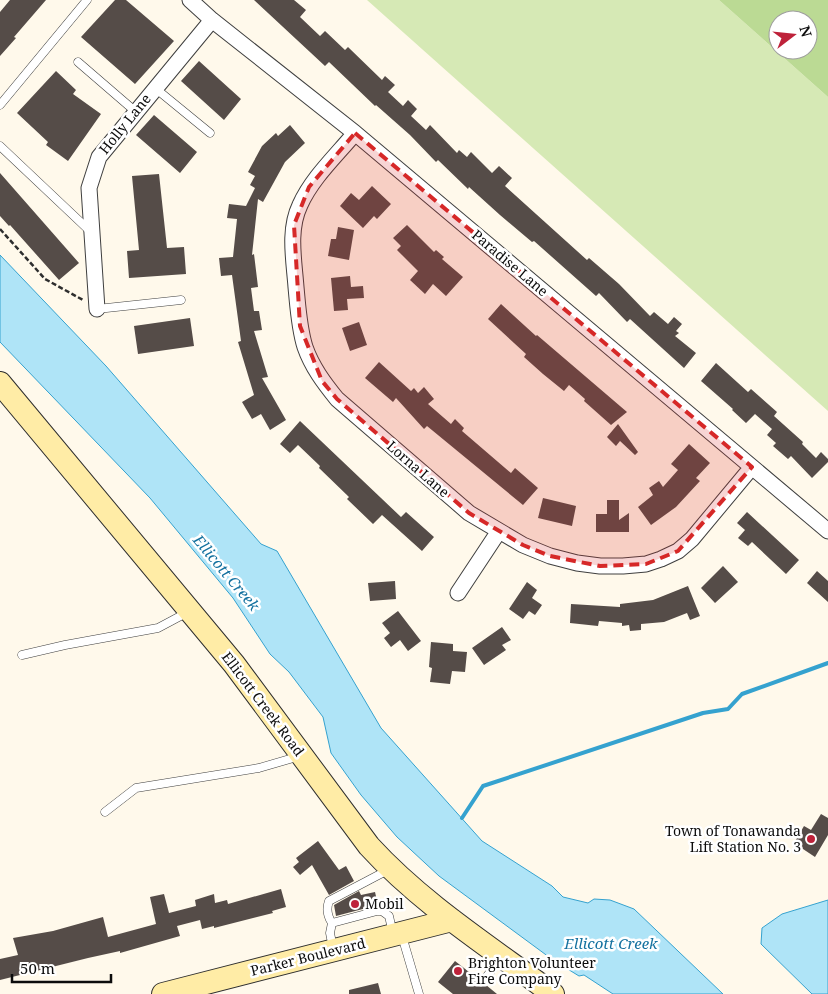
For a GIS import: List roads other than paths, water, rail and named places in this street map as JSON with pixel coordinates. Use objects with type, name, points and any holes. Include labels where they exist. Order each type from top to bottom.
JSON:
[{"type":"street","name":"Paradise Lane","points":[[190,0],[212,20],[355,133],[828,531]]},
{"type":"street","name":"Holly Lane","points":[[97,309],[89,188],[99,157],[212,20]]},
{"type":"street","name":"Lorna Lane","points":[[355,133],[309,187],[299,206],[294,225],[292,241],[300,326],[306,348],[313,366],[322,381],[337,399],[469,513],[523,545],[550,556],[577,563],[616,566],[646,564],[678,551],[692,539],[752,467]]},
{"type":"street","name":"Ellicott Creek Road","points":[[0,383],[234,664],[358,832],[390,868],[415,891],[452,920],[553,994]]},
{"type":"street","points":[[458,593],[498,531]]},
{"type":"street","name":"Parker Boulevard","points":[[163,994],[452,920]]},
{"type":"lane","points":[[0,105],[88,0]]},
{"type":"lane","points":[[78,62],[136,112]]},
{"type":"lane","points":[[155,88],[210,133]]},
{"type":"lane","points":[[0,146],[93,234]]},
{"type":"lane","points":[[97,309],[181,300]]},
{"type":"lane","points":[[22,655],[158,628],[190,611]]},
{"type":"lane","points":[[105,812],[136,788],[259,768],[302,756]]},
{"type":"lane","points":[[333,951],[330,933],[332,923],[327,909],[329,901],[390,868]]},
{"type":"lane","points":[[332,923],[382,911],[389,916],[419,994]]},
{"type":"lane","points":[[484,980],[503,956]]},
{"type":"water","name":"Ellicott Creek","points":[[0,255],[106,366],[261,544],[277,551],[381,728],[482,841],[552,886],[563,897],[588,903],[594,899],[610,900],[634,909],[723,994],[613,994],[584,975],[579,976],[553,960],[439,876],[397,837],[361,795],[331,753],[323,717],[289,672],[270,654],[233,598],[150,498],[0,342]]},
{"type":"water","points":[[828,900],[828,994],[812,994],[761,944],[762,928],[782,914]]},
{"type":"waterway","points":[[462,818],[483,786],[703,713],[728,709],[742,694],[828,663]]},
{"type":"place","name":"Town of Tonawanda Lift Station No. 3","points":[[811,839]]},
{"type":"place","name":"Mobil","points":[[355,904]]},
{"type":"place","name":"Brighton Volunteer Fire Company","points":[[458,971]]}]
